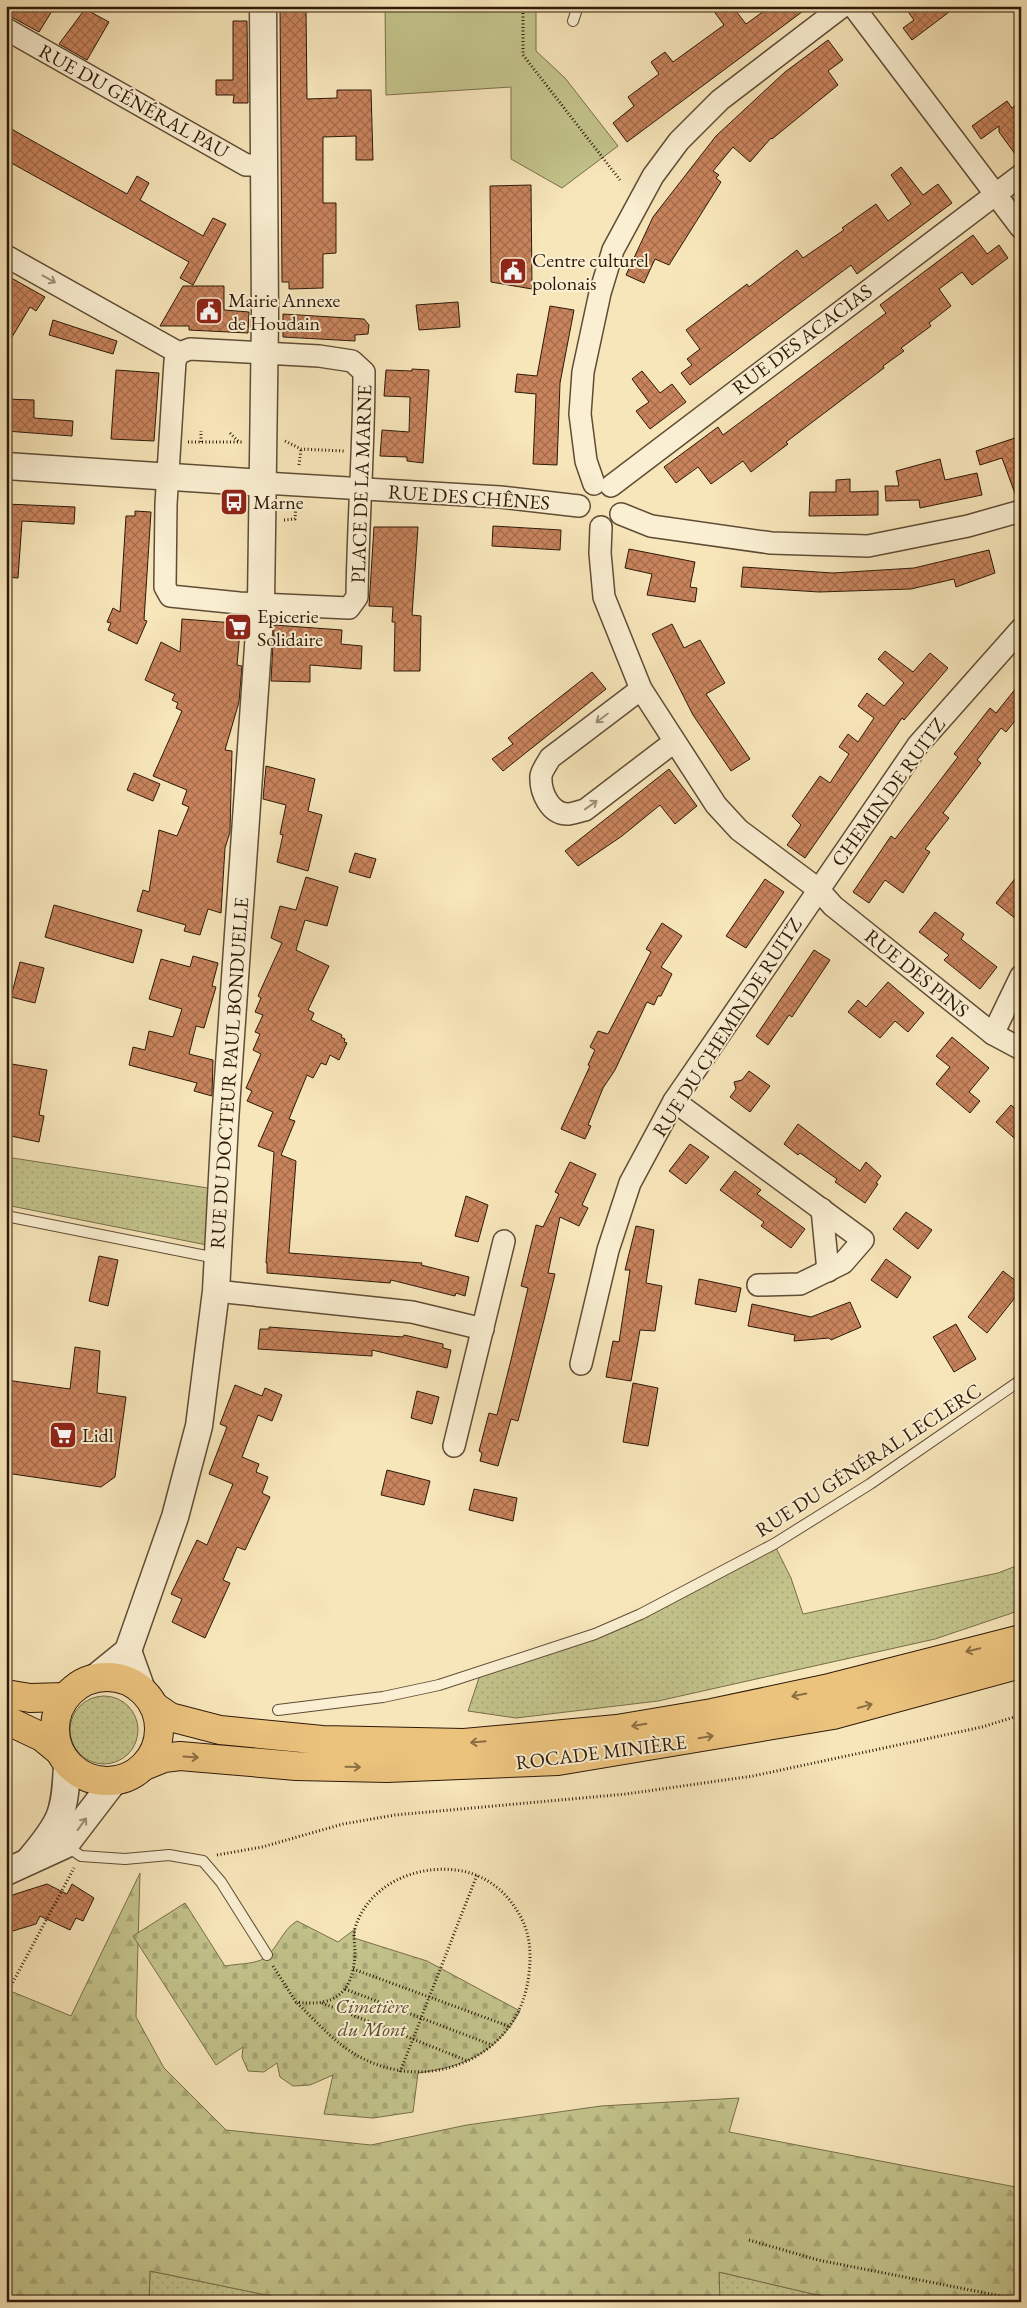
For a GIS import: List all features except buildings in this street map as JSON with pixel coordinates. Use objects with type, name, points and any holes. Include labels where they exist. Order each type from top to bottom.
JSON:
[{"type":"highway","name":"ROCADE MINIÈRE","points":[[148,1698],[170,1717],[220,1730],[322,1740],[464,1743],[617,1729],[712,1713],[825,1690],[1021,1639]]},
{"type":"highway","name":"ROCADE MINIÈRE","points":[[144,1766],[164,1758],[180,1756],[296,1766],[387,1768],[558,1761],[832,1714],[1021,1664]]},
{"type":"highway","points":[[6,1720],[42,1737],[63,1758],[84,1776],[94,1780],[114,1781],[130,1776],[144,1766],[154,1753],[160,1730],[148,1698],[121,1678],[96,1678],[79,1684],[66,1697],[58,1709],[54,1723],[55,1738],[63,1758]]},
{"type":"highway","points":[[6,1694],[30,1698],[66,1697]]},
{"type":"street","name":"RUE DU DOCTEUR PAUL BONDUELLE","points":[[128,1652],[175,1517],[194,1451],[205,1392],[216,1291],[261,603],[264,483],[252,440],[264,353],[263,6]]},
{"type":"street","points":[[602,485],[586,461],[580,414],[583,372],[600,293],[613,250],[653,176],[679,141],[720,100],[843,6]]},
{"type":"street","points":[[853,6],[1021,228]]},
{"type":"street","name":"RUE DU GÉNÉRAL PAU","points":[[6,29],[246,164],[264,165]]},
{"type":"street","name":"RUE DES ACACIAS","points":[[602,485],[1021,175]]},
{"type":"street","points":[[6,256],[180,352]]},
{"type":"street","name":"PLACE DE LA MARNE","points":[[190,350],[264,353],[319,356],[352,361],[364,372],[357,597],[349,608],[170,596],[165,587],[174,361],[180,352],[190,350]]},
{"type":"street","points":[[6,466],[168,475],[264,483]]},
{"type":"street","name":"RUE DES CHÊNES","points":[[264,483],[500,496],[579,506]]},
{"type":"street","points":[[602,485],[618,490],[621,498],[621,514],[613,523],[601,527],[586,521],[579,506],[583,492],[602,485]]},
{"type":"street","points":[[621,514],[651,526],[771,543],[868,546],[968,526],[1021,511]]},
{"type":"street","name":"RUE DES PINS","points":[[601,527],[600,553],[604,597],[641,689],[716,805],[740,830],[818,889],[834,906],[992,1034],[1021,1049]]},
{"type":"street","name":"CHEMIN DE RUITZ","points":[[818,889],[918,744],[1021,629]]},
{"type":"street","points":[[641,689],[550,758],[541,774],[542,791],[548,803],[568,814],[585,810],[674,742]]},
{"type":"street","name":"RUE DU CHEMIN DE RUITZ","points":[[581,1364],[608,1250],[630,1183],[674,1101],[818,889]]},
{"type":"street","points":[[992,1034],[1021,976]]},
{"type":"street","points":[[674,1101],[863,1240],[843,1263],[800,1284],[758,1285]]},
{"type":"street","points":[[822,1209],[828,1271]]},
{"type":"street","points":[[454,1446],[504,1241]]},
{"type":"street","points":[[216,1291],[412,1312],[483,1329]]},
{"type":"street","points":[[96,1678],[128,1652],[148,1698]]},
{"type":"street","points":[[63,1758],[66,1801],[60,1818],[65,1846]]},
{"type":"street","points":[[6,1872],[65,1846],[114,1781]]},
{"type":"lane","points":[[573,22],[578,6]]},
{"type":"lane","points":[[6,1216],[217,1258]]},
{"type":"lane","name":"RUE DU GÉNÉRAL LECLERC","points":[[278,1710],[383,1697],[439,1685],[596,1634],[641,1614],[774,1544],[870,1484],[1021,1380]]},
{"type":"lane","points":[[65,1846],[125,1859],[169,1855],[203,1861],[221,1882],[267,1955]]},
{"type":"path","points":[[523,6],[522,54],[620,180]]},
{"type":"path","points":[[201,431],[201,442]]},
{"type":"path","points":[[230,433],[252,440]]},
{"type":"path","points":[[171,441],[201,442],[279,439],[301,449],[363,447]]},
{"type":"path","points":[[203,1861],[213,1855],[262,1847],[344,1824],[395,1816],[626,1794],[753,1776],[982,1727],[1021,1715]]},
{"type":"path","points":[[6,1995],[30,1946],[65,1846]]},
{"type":"path","points":[[267,1955],[296,2002],[349,2050],[375,2064],[400,2072],[418,2072],[446,2069],[468,2061],[492,2046],[511,2027],[520,2011],[529,1981],[530,1948],[528,1934],[521,1916],[511,1901],[502,1891],[477,1875],[456,1870],[429,1870],[408,1874],[383,1888],[366,1906],[355,1929],[353,1969],[346,1989],[332,2001],[321,2003],[296,2002]]},
{"type":"path","points":[[400,2072],[477,1875]]},
{"type":"path","points":[[353,1969],[511,2027]]},
{"type":"path","points":[[346,1989],[492,2046]]},
{"type":"path","points":[[321,2003],[468,2061]]},
{"type":"path","points":[[749,2240],[818,2260],[1021,2300]]},
{"type":"green space","points":[[385,6],[536,6],[536,51],[565,78],[618,146],[562,188],[511,159],[511,87],[386,95]]},
{"type":"green space","points":[[6,1157],[221,1190],[217,1247],[6,1205]]},
{"type":"green space","points":[[774,1544],[791,1578],[803,1614],[998,1573],[1021,1564],[1021,1610],[935,1639],[658,1701],[516,1718],[468,1711],[481,1672],[595,1634]]},
{"type":"green space","points":[[104,1696],[117,1698],[128,1706],[136,1717],[138,1730],[136,1743],[128,1754],[117,1762],[104,1764],[91,1762],[80,1754],[72,1743],[70,1730],[72,1717],[80,1706],[91,1698]]},
{"type":"green space","points":[[140,1873],[136,2017],[164,2068],[226,2130],[371,2145],[467,2125],[601,2106],[739,2098],[729,2132],[1021,2188],[1021,2302],[859,2302],[813,2294],[719,2272],[720,2302],[300,2302],[150,2271],[149,2302],[6,2302],[6,1995],[8,1990],[71,2016]]},
{"type":"green space","name":"Cimetière du Mont","points":[[185,1903],[225,1966],[261,1960],[272,1951],[287,1930],[297,1921],[338,1942],[355,1929],[354,1938],[427,1961],[520,2011],[500,2038],[477,2056],[450,2067],[418,2073],[413,2112],[373,2118],[324,2114],[333,2075],[310,2085],[293,2086],[280,2077],[277,2063],[264,2072],[248,2071],[242,2057],[243,2047],[216,2065],[133,1936]]},
{"type":"green space","points":[[150,2271],[300,2302],[149,2302]]},
{"type":"green space","points":[[719,2272],[813,2294],[859,2302],[720,2302]]},
{"type":"place","name":"Centre culturel polonais","points":[[513,271]]},
{"type":"place","name":"Mairie Annexe de Houdain","points":[[209,311]]},
{"type":"place","name":"Marne","points":[[234,502]]},
{"type":"place","name":"Epicerie Solidaire","points":[[238,627]]},
{"type":"place","name":"Lidl","points":[[63,1435]]}]
